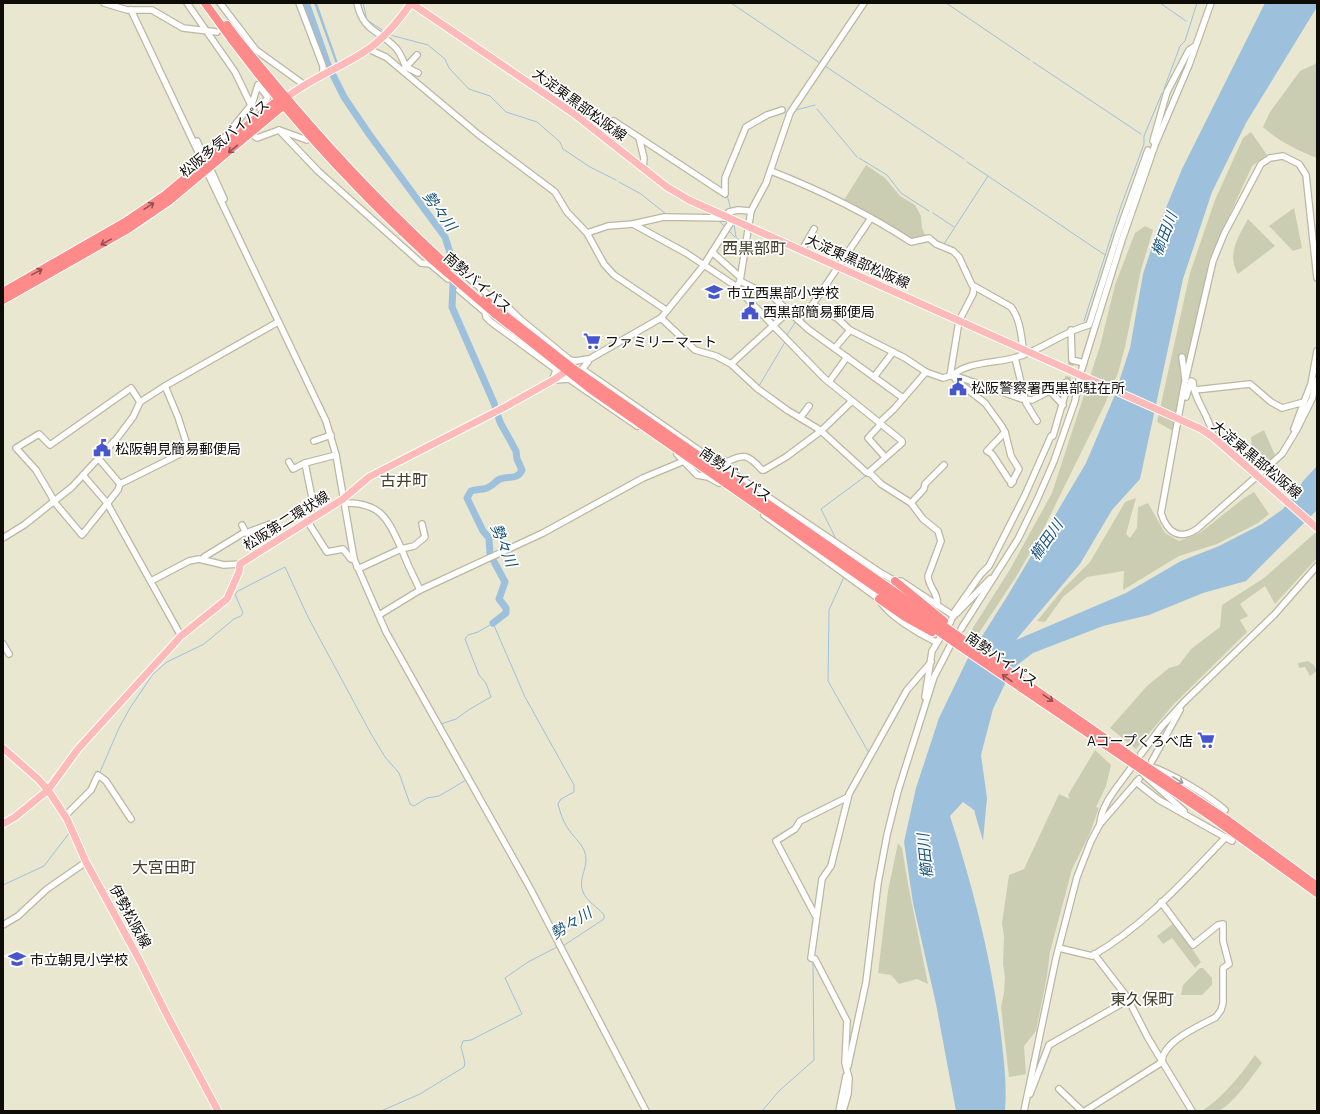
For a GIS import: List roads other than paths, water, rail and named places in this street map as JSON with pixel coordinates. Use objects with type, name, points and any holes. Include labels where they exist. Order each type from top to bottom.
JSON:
[{"type":"highway","name":"南勢バイパス","points":[[205,3],[235,45],[365,195],[496,311],[569,369],[1137,763],[1317,893]]},
{"type":"highway","name":"南勢バイパス","points":[[212,3],[283,101]]},
{"type":"highway","name":"松阪多気バイパス","points":[[205,167],[217,152],[263,113],[283,101]]},
{"type":"highway","name":"松阪多気バイパス","points":[[4,296],[125,222],[165,195],[251,134],[283,101]]},
{"type":"highway","points":[[895,581],[941,618],[954,637]]},
{"type":"highway","points":[[878,599],[905,617],[942,637],[954,637]]},
{"type":"highway","name":"南勢バイパス","points":[[1137,763],[1226,819],[1317,886]]},
{"type":"main road","name":"大淀東黒部松阪線","points":[[283,101],[303,84],[343,64],[368,49],[386,34],[411,3],[574,113],[667,187],[689,200],[732,216],[748,227],[960,322],[1023,348],[1178,418],[1213,436],[1317,528]]},
{"type":"main road","name":"松阪第二環状線","points":[[3,824],[10,821],[48,790],[78,749],[181,636],[227,599],[239,572],[240,564],[319,514],[344,501],[369,477],[505,407],[555,379],[569,369]]},
{"type":"main road","name":"伊勢松阪線","points":[[3,748],[38,779],[48,790],[65,816],[86,862],[140,961],[218,1111]]},
{"type":"street","points":[[104,3],[129,10],[152,10],[183,28],[217,32]]},
{"type":"street","points":[[187,3],[235,72],[251,105]]},
{"type":"street","points":[[220,3],[232,21],[256,50],[303,84]]},
{"type":"street","points":[[300,3],[325,73]]},
{"type":"street","points":[[357,3],[361,19],[366,26],[386,34],[397,49],[405,68],[479,136],[555,192],[567,212],[587,233],[604,264],[614,275],[666,310]]},
{"type":"street","points":[[736,288],[740,279],[751,211],[770,171],[792,109],[864,3]]},
{"type":"street","points":[[839,1111],[866,982],[881,862],[895,802],[934,677],[954,637],[997,574],[1028,519],[1054,461],[1075,401],[1084,363],[1122,240],[1155,145],[1211,3]]},
{"type":"street","points":[[129,10],[185,125],[182,129],[229,208],[226,211],[326,421],[336,455],[354,559],[379,615],[423,699],[530,888],[646,1111]]},
{"type":"street","points":[[1155,145],[1154,141],[1167,92],[1189,50],[1195,46]]},
{"type":"street","points":[[368,49],[418,73]]},
{"type":"street","points":[[405,68],[417,55]]},
{"type":"street","points":[[217,152],[216,148],[251,105],[258,85],[268,97],[260,109],[263,113]]},
{"type":"street","points":[[604,136],[614,121],[725,194],[725,178],[746,127],[766,115],[782,110]]},
{"type":"street","points":[[251,134],[257,138],[279,130],[307,140]]},
{"type":"street","points":[[279,130],[318,171],[420,263],[430,264],[448,279]]},
{"type":"street","points":[[639,138],[644,158],[643,168]]},
{"type":"street","points":[[813,304],[824,312],[838,318],[850,330],[893,352],[926,372],[943,378],[952,375],[965,367],[1015,358],[1030,352],[1071,330],[1089,325],[1118,234],[1148,150]]},
{"type":"street","points":[[1317,278],[1306,175],[1299,164],[1289,158],[1283,156],[1270,158],[1257,170],[1213,262],[1206,284],[1178,418],[1161,513],[1164,523],[1170,530],[1176,534],[1193,532],[1259,476],[1282,454],[1312,399],[1317,380]]},
{"type":"street","points":[[770,171],[836,198],[911,242],[929,238],[936,244],[953,251],[959,257],[974,287],[973,294],[960,322],[952,375],[958,382],[984,403],[1005,432],[1007,446],[1019,469],[1012,483],[992,454],[987,451],[1005,432]]},
{"type":"street","points":[[587,233],[608,226],[633,224],[664,218],[732,216],[751,211]]},
{"type":"street","points":[[569,369],[588,360],[661,318],[704,265],[731,222],[732,216]]},
{"type":"street","points":[[797,320],[813,304],[871,218]]},
{"type":"street","points":[[633,224],[704,265],[734,285],[828,382],[851,402],[880,422],[902,440],[902,443],[868,473]]},
{"type":"street","points":[[802,250],[814,229]]},
{"type":"street","points":[[712,252],[740,279],[774,298],[797,320],[903,398]]},
{"type":"street","points":[[461,271],[495,301],[499,300],[506,305],[520,319],[570,360],[574,362],[584,358],[588,360]]},
{"type":"street","points":[[974,287],[1011,307],[1018,321],[1023,348]]},
{"type":"street","points":[[459,290],[485,312],[486,317],[491,322],[554,368],[556,371],[553,377],[557,381],[569,379],[680,456],[697,475],[713,479],[848,574],[878,599],[882,606],[912,628],[938,640],[931,662],[925,696],[926,703]]},
{"type":"street","points":[[731,364],[788,312]]},
{"type":"street","points":[[661,318],[695,350],[712,357],[716,356],[731,364],[758,389],[822,430],[868,473],[896,495],[911,503],[940,536],[941,541],[928,576],[928,580],[936,594],[937,604]]},
{"type":"street","points":[[3,538],[24,525],[55,502],[83,475],[99,459],[133,417],[140,402],[165,386],[278,322]]},
{"type":"street","points":[[835,348],[850,330]]},
{"type":"street","points":[[1071,330],[1072,360],[1084,363]]},
{"type":"street","points":[[1289,442],[1311,384],[1317,351]]},
{"type":"street","points":[[874,377],[893,352]]},
{"type":"street","points":[[1182,357],[1186,381]]},
{"type":"street","points":[[828,382],[847,358]]},
{"type":"street","points":[[1015,358],[1026,400],[1031,414],[1037,421]]},
{"type":"street","points":[[588,360],[583,368],[585,371],[716,462],[724,460],[727,462]]},
{"type":"street","points":[[885,457],[868,438],[880,425],[880,422],[926,372]]},
{"type":"street","points":[[950,623],[955,611],[981,574],[989,566],[1011,524],[1051,436],[1053,436],[1068,384],[1067,382],[1032,400],[1026,400],[952,375]]},
{"type":"street","points":[[1183,398],[1186,397],[1191,381],[1193,382],[1195,390],[1207,415],[1213,436]]},
{"type":"street","points":[[1195,390],[1227,388],[1250,384],[1271,402],[1282,408],[1304,402]]},
{"type":"street","points":[[140,402],[131,388],[50,445],[39,434],[16,448],[36,470],[55,502],[82,535],[118,490],[120,484],[186,451],[188,448],[178,417],[165,386]]},
{"type":"street","points":[[1050,391],[1063,405]]},
{"type":"street","points":[[702,476],[738,456],[744,456],[751,459],[762,470],[764,470],[786,457],[822,430],[851,402]]},
{"type":"street","points":[[801,417],[809,406]]},
{"type":"street","points":[[314,441],[331,436]]},
{"type":"street","points":[[289,462],[293,469],[305,463],[336,455]]},
{"type":"street","points":[[99,459],[120,484]]},
{"type":"street","points":[[379,615],[420,590],[543,533],[643,478],[684,461]]},
{"type":"street","points":[[727,462],[728,470],[857,559],[895,581],[900,581],[954,616]]},
{"type":"street","points":[[305,463],[311,493],[319,514]]},
{"type":"street","points":[[911,503],[924,489],[925,484],[944,465]]},
{"type":"street","points":[[83,475],[100,490],[181,636]]},
{"type":"street","points":[[344,501],[367,506],[381,514],[391,525],[420,590]]},
{"type":"street","points":[[308,522],[327,552],[343,548],[352,559],[354,559]]},
{"type":"street","points":[[203,560],[204,557],[245,532],[270,524],[275,542]]},
{"type":"street","points":[[357,567],[360,568],[401,549],[414,546],[425,537],[422,524]]},
{"type":"street","points":[[242,526],[245,532]]},
{"type":"street","points":[[151,581],[189,561],[203,560],[224,565],[240,564]]},
{"type":"street","points":[[1100,824],[1101,817],[1113,794],[1137,763],[1162,726],[1184,702],[1274,615],[1317,566]]},
{"type":"street","points":[[954,616],[997,574]]},
{"type":"street","points":[[3,644],[9,654]]},
{"type":"street","points":[[843,1111],[848,1091],[849,1078],[845,1063],[848,1021],[813,958],[816,916],[822,879],[831,866],[848,797],[907,690],[931,662]]},
{"type":"street","points":[[1152,761],[1184,702]]},
{"type":"street","points":[[1137,763],[1175,777],[1213,799],[1225,810]]},
{"type":"street","points":[[1137,763],[1191,817]]},
{"type":"street","points":[[65,816],[91,790],[99,775],[131,819]]},
{"type":"street","points":[[1024,1111],[1059,948],[1077,877],[1091,841],[1100,824],[1138,780],[1159,800],[1229,839],[1128,932],[1092,956],[1059,948]]},
{"type":"street","points":[[816,916],[776,842],[795,829],[800,821],[848,797]]},
{"type":"street","points":[[3,925],[18,916],[47,889],[86,862]]},
{"type":"street","points":[[1085,1111],[1162,1061],[1170,1044],[1220,1014],[1223,1003],[1223,968],[1229,964],[1223,941],[1224,927],[1222,923],[1193,944],[1161,902]]},
{"type":"street","points":[[1094,954],[1128,1000],[1148,1038],[1192,1111]]},
{"type":"street","points":[[1026,1100],[1030,1094],[1049,1045],[1128,1000]]},
{"type":"street","points":[[1059,1088],[1082,1111]]},
{"type":"water","points":[[302,3],[310,3],[332,66],[327,68]]},
{"type":"water","points":[[314,3],[317,3],[338,63],[336,64]]},
{"type":"water","name":"櫛田川","points":[[1265,3],[1317,3],[1317,7],[1246,123],[1212,192],[1183,279],[1140,479],[1112,510],[1080,564],[1016,640],[1126,593],[1181,561],[1219,546],[1262,524],[1283,509],[1304,480],[1317,466],[1317,510],[1246,581],[1203,593],[1149,615],[1103,626],[1033,653],[1012,669],[993,709],[981,755],[987,798],[983,841],[974,810],[963,802],[950,816],[974,897],[987,952],[1001,1035],[1006,1092],[1005,1111],[956,1111],[936,1004],[913,903],[904,842],[916,788],[939,718],[967,660],[1008,595],[1086,463],[1114,397],[1130,348],[1143,274],[1161,220],[1182,169]]},
{"type":"waterway","points":[[363,3],[367,20],[384,31]]},
{"type":"waterway","points":[[731,3],[820,63]]},
{"type":"waterway","points":[[946,3],[1030,60]]},
{"type":"waterway","points":[[1160,3],[1186,21]]},
{"type":"waterway","points":[[1164,89],[1180,46],[1185,41],[1197,3]]},
{"type":"waterway","points":[[390,35],[428,45],[445,59],[449,68],[469,89],[490,96],[506,112],[537,122],[560,142],[563,149],[590,167],[616,180]]},
{"type":"waterway","points":[[1033,62],[1141,134]]},
{"type":"waterway","name":"勢々川","points":[[328,65],[344,97],[369,134],[445,237],[454,265],[452,307],[494,403],[500,422],[516,451],[517,459],[522,470],[518,475],[500,479],[487,488],[471,491],[467,498],[483,531],[489,538],[490,554],[505,582],[499,599],[506,608],[506,613],[493,623]]},
{"type":"waterway","points":[[825,66],[964,159]]},
{"type":"waterway","points":[[1084,321],[1121,206],[1144,144],[1144,136],[1162,93]]},
{"type":"waterway","points":[[796,110],[815,105]]},
{"type":"waterway","points":[[817,109],[857,157]]},
{"type":"waterway","points":[[859,158],[887,175],[901,193],[929,211]]},
{"type":"waterway","points":[[967,162],[988,176]]},
{"type":"waterway","points":[[948,246],[944,244],[988,176],[1105,255]]},
{"type":"waterway","points":[[619,182],[641,194],[666,214]]},
{"type":"waterway","points":[[727,195],[731,210]]},
{"type":"waterway","points":[[933,213],[954,227]]},
{"type":"waterway","points":[[719,221],[725,227]]},
{"type":"waterway","points":[[734,224],[736,237],[743,244]]},
{"type":"waterway","points":[[729,231],[735,237]]},
{"type":"waterway","points":[[787,335],[796,321]]},
{"type":"waterway","points":[[759,386],[785,342]]},
{"type":"waterway","points":[[855,552],[836,539],[821,509],[867,475]]},
{"type":"waterway","points":[[100,772],[119,728],[130,708],[153,674],[167,662],[204,644],[234,619],[241,616],[243,613],[235,594],[238,591],[285,567],[308,617],[370,732],[385,757],[399,773],[410,804],[414,806],[427,798],[439,796],[466,780]]},
{"type":"waterway","points":[[844,577],[829,610],[828,681],[869,753]]},
{"type":"waterway","name":"勢々川","points":[[441,724],[456,719],[491,697],[486,683],[479,675],[465,639],[468,635],[478,632],[493,623],[525,697],[574,785],[574,792],[561,799],[558,804],[566,825],[584,850],[586,856],[582,882],[583,892],[587,899],[604,915],[604,919],[563,946]]},
{"type":"waterway","points":[[3,885],[44,866],[70,832]]},
{"type":"waterway","name":"勢々川","points":[[381,1111],[420,1094],[464,1067],[465,1063],[461,1047],[463,1041],[471,1040],[522,1014],[505,978],[528,962],[557,947]]},
{"type":"waterway","points":[[762,1111],[779,1091],[814,1060],[813,961]]},
{"type":"tunnel","points":[[1067,382],[1072,360]]},
{"type":"place","name":"市立西黒部小学校","points":[[714,292]]},
{"type":"place","name":"西黒部簡易郵便局","points":[[750,311]]},
{"type":"place","name":"ファミリーマート","points":[[592,341]]},
{"type":"place","name":"松阪警察署西黒部駐在所","points":[[958,387]]},
{"type":"place","name":"松阪朝見簡易郵便局","points":[[102,448]]},
{"type":"place","name":"Aコープくろべ店","points":[[1206,740]]},
{"type":"place","name":"市立朝見小学校","points":[[17,959]]},
{"type":"district","name":"西黒部町","points":[[754,248]]},
{"type":"district","name":"古井町","points":[[404,480]]},
{"type":"district","name":"大宮田町","points":[[164,867]]},
{"type":"district","name":"東久保町","points":[[1142,999]]}]
